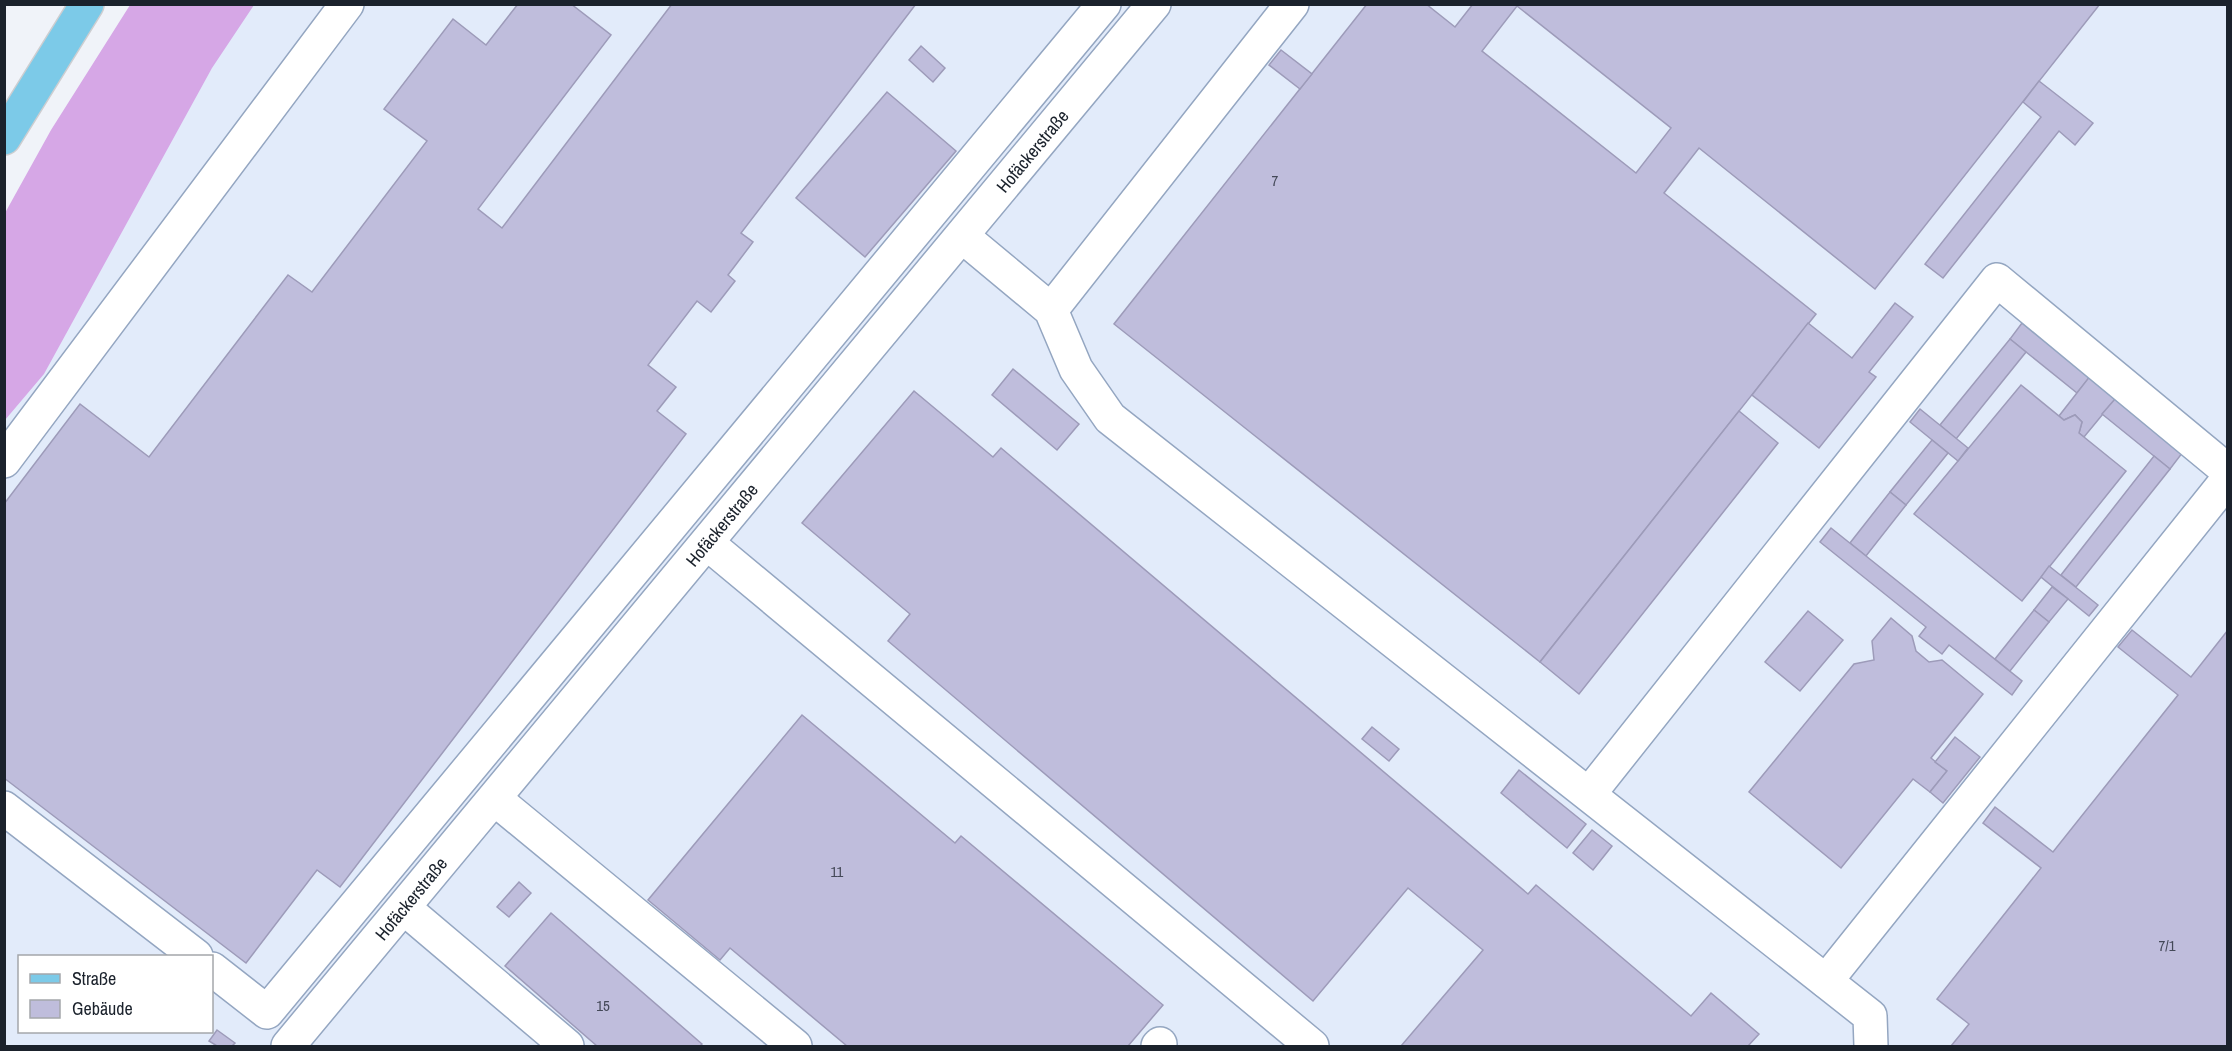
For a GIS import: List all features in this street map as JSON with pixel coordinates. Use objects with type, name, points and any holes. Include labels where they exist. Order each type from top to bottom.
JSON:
[{"type":"main road","points":[[4,138],[87,4]]},
{"type":"street","points":[[4,461],[347,4]]},
{"type":"street","points":[[213,970],[267,1012],[1104,4]]},
{"type":"street","name":"Hofäckerstraße","points":[[288,1047],[1155,4]]},
{"type":"street","points":[[1051,310],[1292,4]]},
{"type":"street","points":[[962,236],[1051,310],[1076,369],[1110,418],[1870,1016],[1871,1047]]},
{"type":"street","points":[[1589,794],[1997,280],[2228,471]]},
{"type":"street","points":[[1826,981],[2228,479]]},
{"type":"street","points":[[707,543],[1312,1047]]},
{"type":"street","points":[[495,798],[795,1047]]},
{"type":"street","points":[[4,808],[193,955]]},
{"type":"street","points":[[404,908],[567,1047]]},
{"type":"shaded area","points":[[130,5],[254,5],[212,68],[44,374],[5,420],[5,213],[51,130]]},
{"type":"shaded area","points":[[147,5],[2227,5],[2227,1046],[5,1046],[4,239]]},
{"type":"building","points":[[518,4],[571,4],[611,35],[478,209],[502,228],[672,4],[916,4],[741,233],[753,242],[728,275],[735,281],[711,312],[697,301],[648,365],[676,387],[657,411],[686,434],[340,887],[317,870],[246,963],[4,778],[4,504],[80,404],[149,457],[288,275],[312,292],[427,141],[384,109],[453,19],[486,45]]},
{"type":"building","points":[[1367,4],[1426,4],[1455,27],[1473,4],[2100,4],[1875,289],[1699,148],[1664,193],[1816,314],[1540,662],[1114,324]],"holes":[[[1517,6],[1671,128],[1636,173],[1482,51]]]},
{"type":"building","points":[[921,46],[945,68],[933,82],[909,60]]},
{"type":"building","points":[[1281,50],[1312,74],[1300,89],[1269,65]]},
{"type":"building","points":[[2039,81],[2093,123],[2075,145],[2059,131],[1943,278],[1925,264],[2041,117],[2023,102]]},
{"type":"building","points":[[887,92],[956,151],[865,257],[796,198]]},
{"type":"building","points":[[1895,303],[1913,317],[1869,372],[1876,377],[1819,448],[1752,395],[1808,323],[1852,358]]},
{"type":"building","points":[[2022,323],[2090,377],[2077,393],[2010,339]]},
{"type":"building","points":[[2010,339],[2026,352],[1956,439],[1940,425]]},
{"type":"building","points":[[1013,369],[1079,424],[1057,450],[992,395]]},
{"type":"building","points":[[2094,371],[2121,392],[2084,437],[2079,433],[2082,422],[2075,415],[2064,420],[2059,416]]},
{"type":"building","points":[[2021,385],[2064,420],[2075,415],[2082,422],[2079,433],[2126,471],[2022,601],[1914,514]]},
{"type":"building","points":[[914,391],[993,457],[1001,448],[1528,894],[1536,885],[1691,1016],[1711,993],[1759,1034],[1748,1046],[1401,1046],[1483,950],[1408,888],[1313,1001],[888,641],[910,614],[802,523]]},
{"type":"building","points":[[2115,399],[2183,452],[2170,469],[2102,414]]},
{"type":"building","points":[[1920,409],[1968,448],[1958,461],[1910,422]]},
{"type":"building","points":[[1739,411],[1778,443],[1579,694],[1540,662]]},
{"type":"building","points":[[1932,440],[1948,453],[1906,505],[1890,492]]},
{"type":"building","points":[[2154,456],[2170,469],[2076,587],[2061,575]]},
{"type":"building","points":[[1890,492],[1906,505],[1866,556],[1850,543]]},
{"type":"building","points":[[1831,528],[2022,681],[2012,695],[1949,645],[1942,654],[1919,636],[1926,627],[1820,542]]},
{"type":"building","points":[[2049,566],[2098,605],[2089,616],[2041,577]]},
{"type":"building","points":[[2052,587],[2068,599],[2049,622],[2034,610]]},
{"type":"building","points":[[2034,610],[2049,622],[2010,671],[1995,659]]},
{"type":"building","points":[[1808,611],[1843,640],[1800,691],[1765,662]]},
{"type":"building","points":[[1891,618],[1912,636],[1916,651],[1929,662],[1942,660],[1983,694],[1931,758],[1947,771],[1930,792],[1913,779],[1841,868],[1749,792],[1854,664],[1874,660],[1872,641]]},
{"type":"building","points":[[2132,630],[2191,677],[2228,630],[2228,1046],[1951,1046],[1969,1024],[1937,999],[2041,868],[1983,823],[1995,807],[2053,852],[2178,695],[2118,647]]},
{"type":"building","points":[[802,715],[955,843],[961,836],[1163,1005],[1128,1046],[847,1046],[730,948],[720,960],[648,900]]},
{"type":"building","points":[[1372,727],[1399,749],[1389,761],[1362,739]]},
{"type":"building","points":[[1955,737],[1980,757],[1943,803],[1930,792],[1947,771],[1935,762]]},
{"type":"building","points":[[1519,770],[1586,824],[1567,848],[1501,793]]},
{"type":"building","points":[[1592,830],[1612,846],[1593,870],[1573,853]]},
{"type":"building","points":[[519,882],[531,893],[509,917],[497,907]]},
{"type":"building","points":[[551,913],[702,1044],[700,1046],[597,1046],[505,966]]},
{"type":"building","points":[[217,1030],[235,1043],[232,1046],[217,1046],[209,1041]]}]
